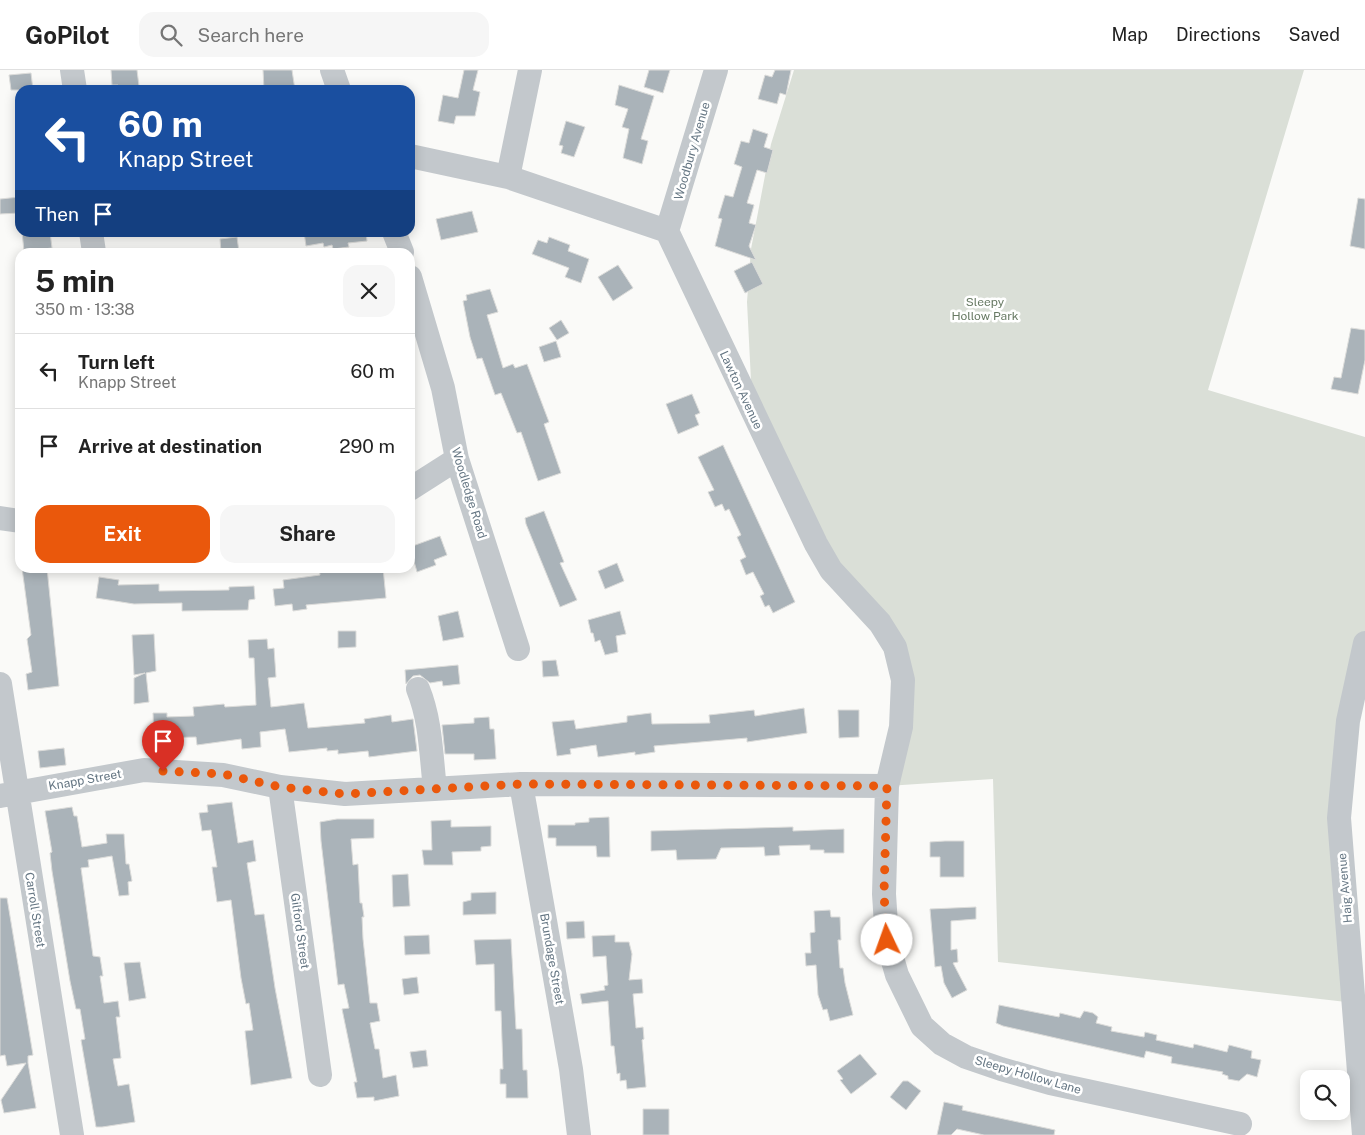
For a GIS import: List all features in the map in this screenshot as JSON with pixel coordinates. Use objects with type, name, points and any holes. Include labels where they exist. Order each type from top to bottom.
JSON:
[{"type":"street","points":[[72,70],[74,85]]},
{"type":"street","points":[[332,70],[337,85]]},
{"type":"street","points":[[508,177],[530,70]]},
{"type":"street","name":"Woodbury Avenue","points":[[667,231],[716,70]]},
{"type":"street","points":[[415,157],[508,177],[667,231]]},
{"type":"street","name":"Lawton Avenue","points":[[667,231],[830,570],[880,623],[895,647],[903,680],[901,727],[887,786]]},
{"type":"street","name":"Woodledge Road","points":[[415,294],[443,388],[457,459],[518,649]]},
{"type":"street","points":[[415,486],[457,459]]},
{"type":"street","points":[[0,518],[15,520]]},
{"type":"street","name":"Haig Avenue","points":[[1364,1135],[1339,818],[1348,721],[1365,643]]},
{"type":"street","name":"Carroll Street","points":[[0,684],[8,794],[72,1135]]},
{"type":"street","points":[[418,689],[426,709],[430,731],[435,789]]},
{"type":"street","name":"Knapp Street","points":[[8,794],[144,770],[223,774],[280,787],[345,794],[521,784],[887,786]]},
{"type":"street","name":"Brundage Street","points":[[521,784],[565,1033],[579,1135]]},
{"type":"street","name":"Sleepy Hollow Lane","points":[[887,786],[884,894],[887,940],[897,975],[922,1026],[942,1044],[966,1057],[1050,1083],[1240,1124]]},
{"type":"street","name":"Gilford Street","points":[[280,787],[320,1075]]},
{"type":"green space","name":"Sleepy Hollow Park","points":[[794,70],[1304,70],[1208,390],[1365,437],[1365,643],[1348,721],[1355,1003],[998,962],[993,779],[887,786],[895,647],[831,570],[753,420],[747,302],[751,249],[771,144]]},
{"type":"building","points":[[111,70],[137,70],[139,85],[112,85]]},
{"type":"building","points":[[263,70],[292,70],[294,85],[264,85]]},
{"type":"building","points":[[464,70],[478,70],[473,90],[480,92],[475,116],[456,116],[454,124],[438,121],[443,95],[458,98]]},
{"type":"building","points":[[649,70],[670,70],[663,93],[644,87]]},
{"type":"building","points":[[775,70],[791,70],[786,95],[780,93],[777,104],[758,99],[765,75],[772,77]]},
{"type":"building","points":[[31,73],[32,85],[15,85],[15,90],[11,90],[9,75]]},
{"type":"building","points":[[619,85],[654,96],[641,139],[648,141],[642,164],[623,158],[629,129],[622,127],[628,109],[615,105]]},
{"type":"building","points":[[566,121],[585,127],[574,157],[561,153],[563,146],[559,145]]},
{"type":"building","points":[[753,129],[768,134],[764,147],[773,150],[767,173],[757,170],[747,203],[754,205],[749,223],[756,225],[749,246],[756,260],[715,246],[722,219],[718,218],[725,195],[733,197],[742,167],[734,164],[741,141],[749,143]]},
{"type":"building","points":[[15,198],[15,213],[0,214],[0,199]]},
{"type":"building","points":[[1358,198],[1365,199],[1365,249],[1350,246]]},
{"type":"building","points":[[472,211],[478,232],[441,240],[436,219]]},
{"type":"building","points":[[23,237],[51,237],[52,248],[24,248]]},
{"type":"building","points":[[237,237],[238,248],[221,248],[220,239]]},
{"type":"building","points":[[305,237],[367,237],[367,241],[348,243],[349,247],[333,248],[332,245],[324,247],[323,243],[306,246]]},
{"type":"building","points":[[549,237],[570,245],[568,251],[589,259],[581,283],[565,277],[569,268],[532,254],[538,240],[547,243]]},
{"type":"building","points":[[752,262],[763,284],[745,293],[734,271]]},
{"type":"building","points":[[618,265],[633,288],[613,301],[598,277]]},
{"type":"building","points":[[490,289],[498,312],[487,315],[503,368],[513,364],[515,368],[527,364],[549,422],[544,424],[561,473],[538,481],[521,432],[517,433],[501,393],[495,395],[482,358],[477,359],[470,337],[463,301],[467,300],[466,295]]},
{"type":"building","points":[[561,320],[569,333],[557,340],[549,328]]},
{"type":"building","points":[[1351,328],[1365,330],[1365,360],[1358,394],[1331,389],[1334,377],[1341,378]]},
{"type":"building","points":[[556,341],[561,357],[544,362],[539,347]]},
{"type":"building","points":[[692,394],[700,413],[695,415],[699,425],[678,434],[666,404]]},
{"type":"building","points":[[723,445],[795,602],[773,613],[769,605],[765,607],[760,596],[764,594],[753,572],[746,575],[740,560],[746,557],[737,537],[741,535],[729,509],[725,511],[722,504],[715,507],[708,492],[714,490],[698,457]]},
{"type":"building","points":[[544,511],[564,562],[560,563],[577,600],[560,607],[525,518]]},
{"type":"building","points":[[440,536],[447,555],[434,560],[436,565],[417,572],[415,545]]},
{"type":"building","points":[[617,563],[624,581],[605,589],[598,571]]},
{"type":"building","points":[[23,573],[48,573],[59,686],[28,690],[26,674],[32,672],[27,639],[31,635]]},
{"type":"building","points":[[320,573],[384,573],[386,598],[306,605],[307,609],[293,611],[292,604],[275,606],[273,589],[284,588],[283,580],[320,575]]},
{"type":"building","points":[[99,577],[119,580],[118,585],[159,584],[159,591],[229,590],[229,587],[254,586],[255,599],[249,600],[248,610],[182,611],[182,603],[134,604],[96,598]]},
{"type":"building","points":[[458,611],[464,637],[443,641],[438,616]]},
{"type":"building","points":[[620,611],[626,634],[616,636],[618,652],[605,655],[600,640],[595,642],[588,620]]},
{"type":"building","points":[[338,631],[356,631],[356,647],[338,648]]},
{"type":"building","points":[[154,634],[156,671],[146,673],[149,702],[134,704],[134,678],[145,673],[134,675],[132,635]]},
{"type":"building","points":[[267,639],[268,649],[274,648],[276,677],[268,678],[271,707],[304,703],[308,728],[365,723],[364,719],[391,715],[392,722],[413,719],[417,751],[369,757],[368,751],[338,754],[338,750],[327,751],[327,748],[289,752],[285,729],[260,732],[261,747],[242,749],[241,739],[197,745],[196,737],[154,738],[153,713],[167,713],[167,717],[194,716],[193,707],[224,704],[225,707],[256,705],[254,658],[249,658],[248,640]]},
{"type":"building","points":[[556,660],[559,676],[543,677],[542,661]]},
{"type":"building","points":[[458,665],[460,684],[443,686],[442,681],[430,683],[420,675],[413,676],[406,684],[405,670]]},
{"type":"building","points":[[804,708],[807,733],[747,742],[747,738],[654,746],[655,752],[635,755],[635,752],[598,757],[596,745],[570,749],[571,754],[557,756],[552,722],[574,720],[576,729],[627,722],[627,716],[651,713],[652,724],[710,723],[709,715],[754,710],[755,716]]},
{"type":"building","points":[[838,710],[859,710],[859,737],[839,738]]},
{"type":"building","points":[[489,717],[490,729],[494,729],[496,759],[474,760],[474,754],[445,754],[442,725],[474,723],[474,718]]},
{"type":"building","points":[[64,748],[66,765],[40,768],[38,751]]},
{"type":"building","points":[[232,802],[238,843],[253,840],[256,861],[247,863],[255,915],[264,914],[275,988],[292,1078],[251,1085],[245,1031],[253,1030],[249,1003],[246,1004],[241,978],[231,900],[217,902],[212,867],[217,867],[211,830],[202,831],[199,813],[208,812],[207,805]]},
{"type":"building","points":[[72,807],[74,816],[77,816],[82,847],[107,843],[106,834],[124,834],[126,864],[129,864],[132,881],[128,882],[129,895],[119,896],[112,856],[88,860],[89,867],[81,868],[93,956],[100,957],[103,976],[100,976],[104,1003],[118,1001],[120,1017],[116,1017],[121,1058],[113,1059],[118,1086],[129,1084],[135,1122],[102,1127],[96,1127],[81,1040],[85,1039],[80,1009],[76,1009],[70,981],[52,871],[50,853],[52,852],[45,811]]},
{"type":"building","points":[[609,817],[610,857],[597,857],[596,846],[556,846],[556,838],[548,838],[548,825],[575,825],[575,823],[589,822],[589,818]]},
{"type":"building","points":[[337,819],[374,819],[374,838],[351,839],[353,865],[358,864],[370,1003],[377,1003],[380,1021],[370,1023],[375,1049],[379,1049],[383,1078],[396,1075],[399,1096],[374,1101],[374,1097],[357,1098],[354,1082],[357,1082],[342,1009],[349,1008],[344,984],[338,985],[320,822]]},
{"type":"building","points":[[451,820],[451,827],[491,826],[491,846],[481,847],[481,851],[452,852],[453,865],[424,865],[422,850],[432,850],[431,821]]},
{"type":"building","points":[[793,827],[793,831],[844,829],[844,853],[824,853],[824,850],[810,850],[810,845],[779,846],[780,855],[765,856],[764,847],[721,848],[716,859],[677,860],[676,850],[651,851],[651,831]]},
{"type":"building","points":[[964,841],[964,877],[940,877],[940,857],[930,857],[930,842]]},
{"type":"building","points":[[408,874],[410,906],[393,907],[392,875]]},
{"type":"building","points":[[496,892],[496,914],[463,915],[463,902],[471,900],[471,893]]},
{"type":"building","points":[[0,898],[7,898],[33,1055],[28,1056],[28,1063],[36,1108],[4,1113],[1,1100],[26,1063],[7,1066],[5,1055],[0,1056]]},
{"type":"building","points":[[976,907],[976,919],[951,921],[951,950],[957,949],[958,962],[953,963],[967,990],[952,998],[944,983],[941,966],[935,967],[930,909]]},
{"type":"building","points":[[830,910],[831,917],[840,917],[841,940],[838,940],[840,968],[843,968],[853,1015],[830,1021],[827,1009],[823,1010],[818,995],[816,965],[806,966],[805,953],[811,953],[810,933],[815,932],[814,911]]},
{"type":"building","points":[[584,921],[585,938],[567,939],[566,922]]},
{"type":"building","points":[[429,935],[430,954],[405,955],[404,936]]},
{"type":"building","points":[[615,935],[615,942],[629,942],[632,954],[629,980],[642,979],[643,993],[633,994],[636,1028],[643,1027],[644,1039],[642,1040],[646,1087],[627,1089],[626,1080],[620,1081],[620,1073],[617,1074],[614,1046],[611,1046],[608,1001],[582,1004],[580,994],[605,990],[604,986],[608,985],[606,956],[593,957],[592,936]]},
{"type":"building","points":[[511,939],[516,1029],[522,1029],[523,1070],[527,1070],[528,1098],[506,1098],[506,1084],[500,1084],[500,1069],[503,1069],[501,1011],[495,1011],[494,964],[476,965],[474,940]]},
{"type":"building","points":[[140,962],[146,998],[129,1001],[124,963]]},
{"type":"building","points":[[417,977],[419,993],[404,995],[402,979]]},
{"type":"building","points":[[999,1005],[1059,1017],[1060,1013],[1080,1018],[1084,1011],[1093,1013],[1098,1017],[1096,1023],[1112,1027],[1111,1031],[1144,1037],[1145,1032],[1157,1035],[1156,1040],[1193,1048],[1194,1044],[1227,1052],[1229,1045],[1252,1051],[1251,1058],[1261,1060],[1257,1077],[1247,1074],[1239,1081],[1228,1079],[1228,1076],[1222,1074],[1223,1072],[1171,1063],[1172,1057],[1146,1051],[1144,1058],[1003,1026],[996,1023]]},
{"type":"building","points":[[426,1050],[428,1066],[413,1068],[410,1052]]},
{"type":"building","points":[[860,1054],[877,1074],[851,1094],[840,1080],[843,1079],[837,1071]]},
{"type":"building","points":[[903,1081],[908,1081],[921,1091],[906,1110],[890,1097]]},
{"type":"building","points":[[944,1102],[963,1106],[962,1110],[1055,1130],[1054,1135],[984,1135],[957,1129],[951,1135],[937,1135]]},
{"type":"building","points":[[643,1109],[669,1109],[669,1135],[643,1135]]},
{"type":"route","points":[[163,771],[223,774],[280,787],[345,794],[521,784],[887,786],[884,894],[887,940]]}]
